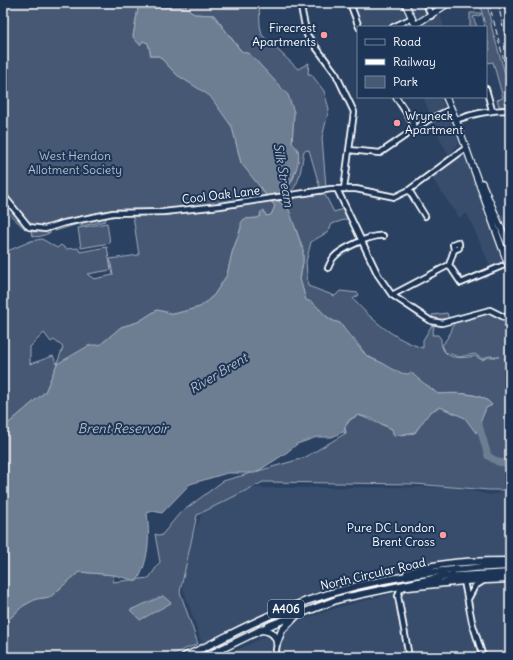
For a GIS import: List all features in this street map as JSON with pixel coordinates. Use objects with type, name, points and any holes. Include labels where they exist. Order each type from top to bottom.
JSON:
[{"type":"highway","name":"A406","points":[[394,578],[429,566],[510,561]]},
{"type":"highway","name":"A406","points":[[383,589],[404,587],[510,566]]},
{"type":"highway","name":"A406","points":[[461,575],[510,573]]},
{"type":"highway","name":"A406","points":[[461,575],[486,580],[510,579]]},
{"type":"highway","name":"North Circular Road","points":[[184,657],[283,610],[341,590],[394,578],[461,575]]},
{"type":"highway","name":"North Circular Road","points":[[205,657],[258,630],[301,612],[339,599],[383,589],[461,575]]},
{"type":"highway","points":[[277,642],[282,630],[301,612]]},
{"type":"highway","points":[[258,630],[267,630],[273,633],[277,642]]},
{"type":"main road","points":[[405,3],[416,26],[449,3]]},
{"type":"main road","points":[[446,98],[456,120],[510,270]]},
{"type":"main road","points":[[475,173],[480,180],[510,249]]},
{"type":"street","points":[[300,3],[307,34],[336,74],[354,112],[344,189]]},
{"type":"street","points":[[350,3],[359,26]]},
{"type":"street","points":[[426,3],[431,16]]},
{"type":"street","points":[[395,26],[412,18]]},
{"type":"street","points":[[487,92],[492,110]]},
{"type":"street","points":[[397,98],[413,123],[413,130]]},
{"type":"street","points":[[350,150],[380,153],[428,120],[451,109]]},
{"type":"street","points":[[456,120],[474,113],[492,110],[509,110]]},
{"type":"street","name":"Cool Oak Lane","points":[[3,195],[29,227],[34,229],[46,228],[113,212],[163,212],[268,200],[337,189],[356,189],[391,197],[399,196],[466,148]]},
{"type":"street","points":[[337,189],[360,242],[378,276],[392,295],[431,321],[442,322],[490,310],[510,320]]},
{"type":"street","points":[[408,190],[425,216]]},
{"type":"street","points":[[328,268],[335,256],[360,242],[377,235],[383,236]]},
{"type":"street","points":[[392,295],[449,265],[454,250]]},
{"type":"street","points":[[449,265],[460,283],[502,266]]},
{"type":"street","points":[[461,575],[482,657]]},
{"type":"street","points":[[468,601],[475,586],[486,580]]},
{"type":"street","points":[[404,587],[400,590],[398,596],[409,657]]},
{"type":"street","points":[[275,657],[277,642]]},
{"type":"shaded area","points":[[355,3],[399,3],[410,26],[364,26]]},
{"type":"shaded area","points":[[410,3],[442,3],[417,19]]},
{"type":"shaded area","points":[[440,14],[444,26],[422,26]]},
{"type":"shaded area","points":[[423,98],[440,98],[459,143],[449,156],[439,137]]},
{"type":"shaded area","points":[[464,151],[507,266],[492,270],[467,213],[459,218],[430,175]]},
{"type":"shaded area","points":[[510,212],[510,270],[492,219]]},
{"type":"shaded area","points":[[451,487],[491,495],[510,490],[510,557],[459,559],[389,568],[378,573],[301,597],[259,615],[202,643],[183,588],[185,556],[202,513],[248,488]]},
{"type":"shaded area","points":[[510,583],[510,657],[234,657],[233,652],[293,623],[339,607],[403,591],[457,584]]},
{"type":"green space","name":"West Hendon Allotment Society","points":[[3,3],[139,3],[133,36],[140,45],[143,41],[148,43],[151,56],[159,56],[177,75],[210,95],[232,126],[241,163],[275,206],[271,215],[266,216],[263,212],[258,218],[244,219],[232,253],[227,275],[214,295],[200,307],[174,314],[157,310],[138,322],[121,327],[100,345],[57,364],[45,392],[3,428],[3,253],[31,241],[42,239],[57,248],[61,245],[66,249],[78,248],[80,252],[107,247],[111,270],[87,274],[94,279],[113,275],[110,259],[139,255],[133,216],[172,215],[172,208],[166,210],[117,209],[65,220],[42,227],[32,226],[3,192]],"holes":[[[44,333],[51,342],[54,340],[63,347],[57,364],[53,356],[30,364],[30,347]]]},
{"type":"green space","points":[[182,3],[259,3],[262,35],[298,69],[309,63],[308,74],[311,74],[324,91],[329,109],[322,138],[326,187],[320,188],[309,150],[304,151],[297,183],[289,193],[283,196],[294,177],[298,158],[298,150],[292,143],[294,113],[287,95],[250,54],[242,52],[214,15],[194,14]]},
{"type":"green space","points":[[480,3],[487,3],[492,29],[510,91],[510,107],[499,106],[497,100],[503,98],[493,62],[487,63],[487,51],[490,50],[487,36],[487,26],[485,26]]},
{"type":"green space","points":[[470,13],[481,13],[481,15],[473,17],[477,26],[470,26]]},
{"type":"green space","points":[[324,193],[334,212],[346,208],[350,218],[332,224],[328,232],[311,242],[306,262],[308,286],[335,296],[340,291],[358,293],[359,295],[353,299],[376,322],[403,340],[423,348],[423,340],[432,325],[434,327],[432,335],[438,335],[441,339],[442,346],[451,332],[454,322],[489,312],[510,323],[510,490],[489,490],[415,484],[263,482],[197,515],[180,592],[198,644],[165,657],[3,657],[3,621],[8,620],[23,606],[36,599],[50,597],[79,572],[114,575],[113,582],[149,578],[160,562],[155,534],[161,536],[179,514],[223,481],[304,458],[346,433],[345,427],[350,420],[358,415],[392,429],[394,436],[415,433],[429,412],[440,407],[466,418],[476,432],[486,408],[492,405],[487,400],[467,394],[437,394],[427,385],[423,384],[411,372],[408,375],[399,374],[382,363],[367,356],[354,339],[348,336],[340,323],[329,319],[315,305],[306,301],[300,279],[303,262],[303,250],[296,229],[279,202],[281,200]],"holes":[[[445,352],[459,357],[475,354],[482,359],[489,356],[499,357],[489,357],[482,360],[475,356],[463,358],[452,356]]]},
{"type":"green space","points":[[3,197],[27,225],[25,229],[3,208]]},
{"type":"green space","points":[[107,217],[105,221],[82,226],[78,224],[55,231],[55,228]]},
{"type":"green space","points":[[107,223],[110,243],[81,248],[78,228]]},
{"type":"green space","points":[[50,231],[50,233],[37,237],[32,236],[31,232]]},
{"type":"green space","points":[[447,313],[449,319],[440,320],[433,318],[432,315]]},
{"type":"water","name":"Brent Reservoir","points":[[139,3],[182,3],[194,14],[213,15],[241,51],[250,54],[288,95],[294,112],[292,143],[298,150],[299,157],[293,178],[279,202],[288,207],[303,250],[303,262],[300,279],[306,300],[315,304],[329,319],[340,323],[368,357],[393,370],[408,374],[411,372],[438,394],[467,394],[481,398],[492,405],[486,408],[476,433],[465,418],[440,407],[430,412],[415,432],[394,436],[392,429],[370,418],[358,415],[349,420],[344,428],[346,433],[343,432],[332,437],[317,437],[297,444],[255,473],[227,473],[190,484],[162,513],[153,511],[147,513],[148,548],[141,574],[137,581],[114,575],[79,572],[50,597],[36,599],[23,606],[8,620],[3,621],[3,428],[45,392],[57,364],[90,345],[100,345],[121,327],[138,322],[157,310],[174,314],[200,307],[214,295],[227,275],[232,253],[241,228],[241,223],[244,219],[258,218],[261,216],[260,213],[264,210],[266,216],[271,215],[275,206],[241,163],[232,127],[210,96],[177,75],[159,56],[151,56],[148,43],[143,41],[140,45],[133,37]]},
{"type":"water","points":[[163,596],[171,603],[140,620],[130,610]]},
{"type":"waterway","name":"River Brent","points":[[472,419],[479,425],[488,456],[498,462],[510,464]]},
{"type":"railway","points":[[489,3],[510,84]]},
{"type":"railway","points":[[498,3],[510,60]]},
{"type":"railway","points":[[504,3],[507,19]]},
{"type":"railway","points":[[507,13],[510,29]]},
{"type":"place","name":"Firecrest Apartments","points":[[324,35]]},
{"type":"place","name":"Wryneck Apartment","points":[[397,123]]},
{"type":"place","name":"Pure DC London Brent Cross","points":[[443,535]]},
{"type":"water label","name":"Silk Stream","points":[[284,175]]}]
